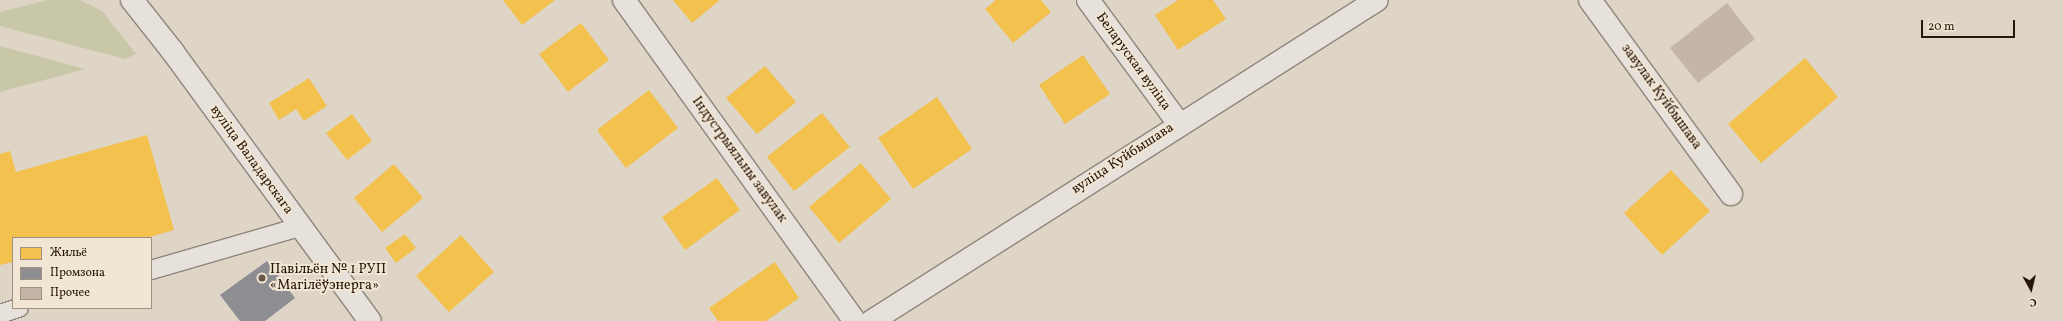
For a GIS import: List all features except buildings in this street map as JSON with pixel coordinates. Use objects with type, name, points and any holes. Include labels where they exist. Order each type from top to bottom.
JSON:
[{"type":"street","name":"вуліца Валадарскага","points":[[132,0],[173,52],[299,227],[370,321]]},
{"type":"street","name":"Індустрыяльны завулак","points":[[624,0],[855,321]]},
{"type":"street","name":"Беларуская вуліца","points":[[1088,0],[1179,124]]},
{"type":"street","name":"вуліца Куйбышава","points":[[872,321],[1179,124],[1377,0]]},
{"type":"street","name":"завулак Куйбышава","points":[[1590,0],[1731,194]]},
{"type":"lane","points":[[152,270],[299,227]]},
{"type":"lane","points":[[0,314],[16,309]]},
{"type":"green space","points":[[48,0],[80,0],[102,11],[136,54],[125,59],[0,26],[0,12]]},
{"type":"green space","points":[[0,46],[85,69],[0,92]]},
{"type":"place","name":"Павільён № 1 РУП «Магілёўэнерга»","points":[[262,278]]}]
